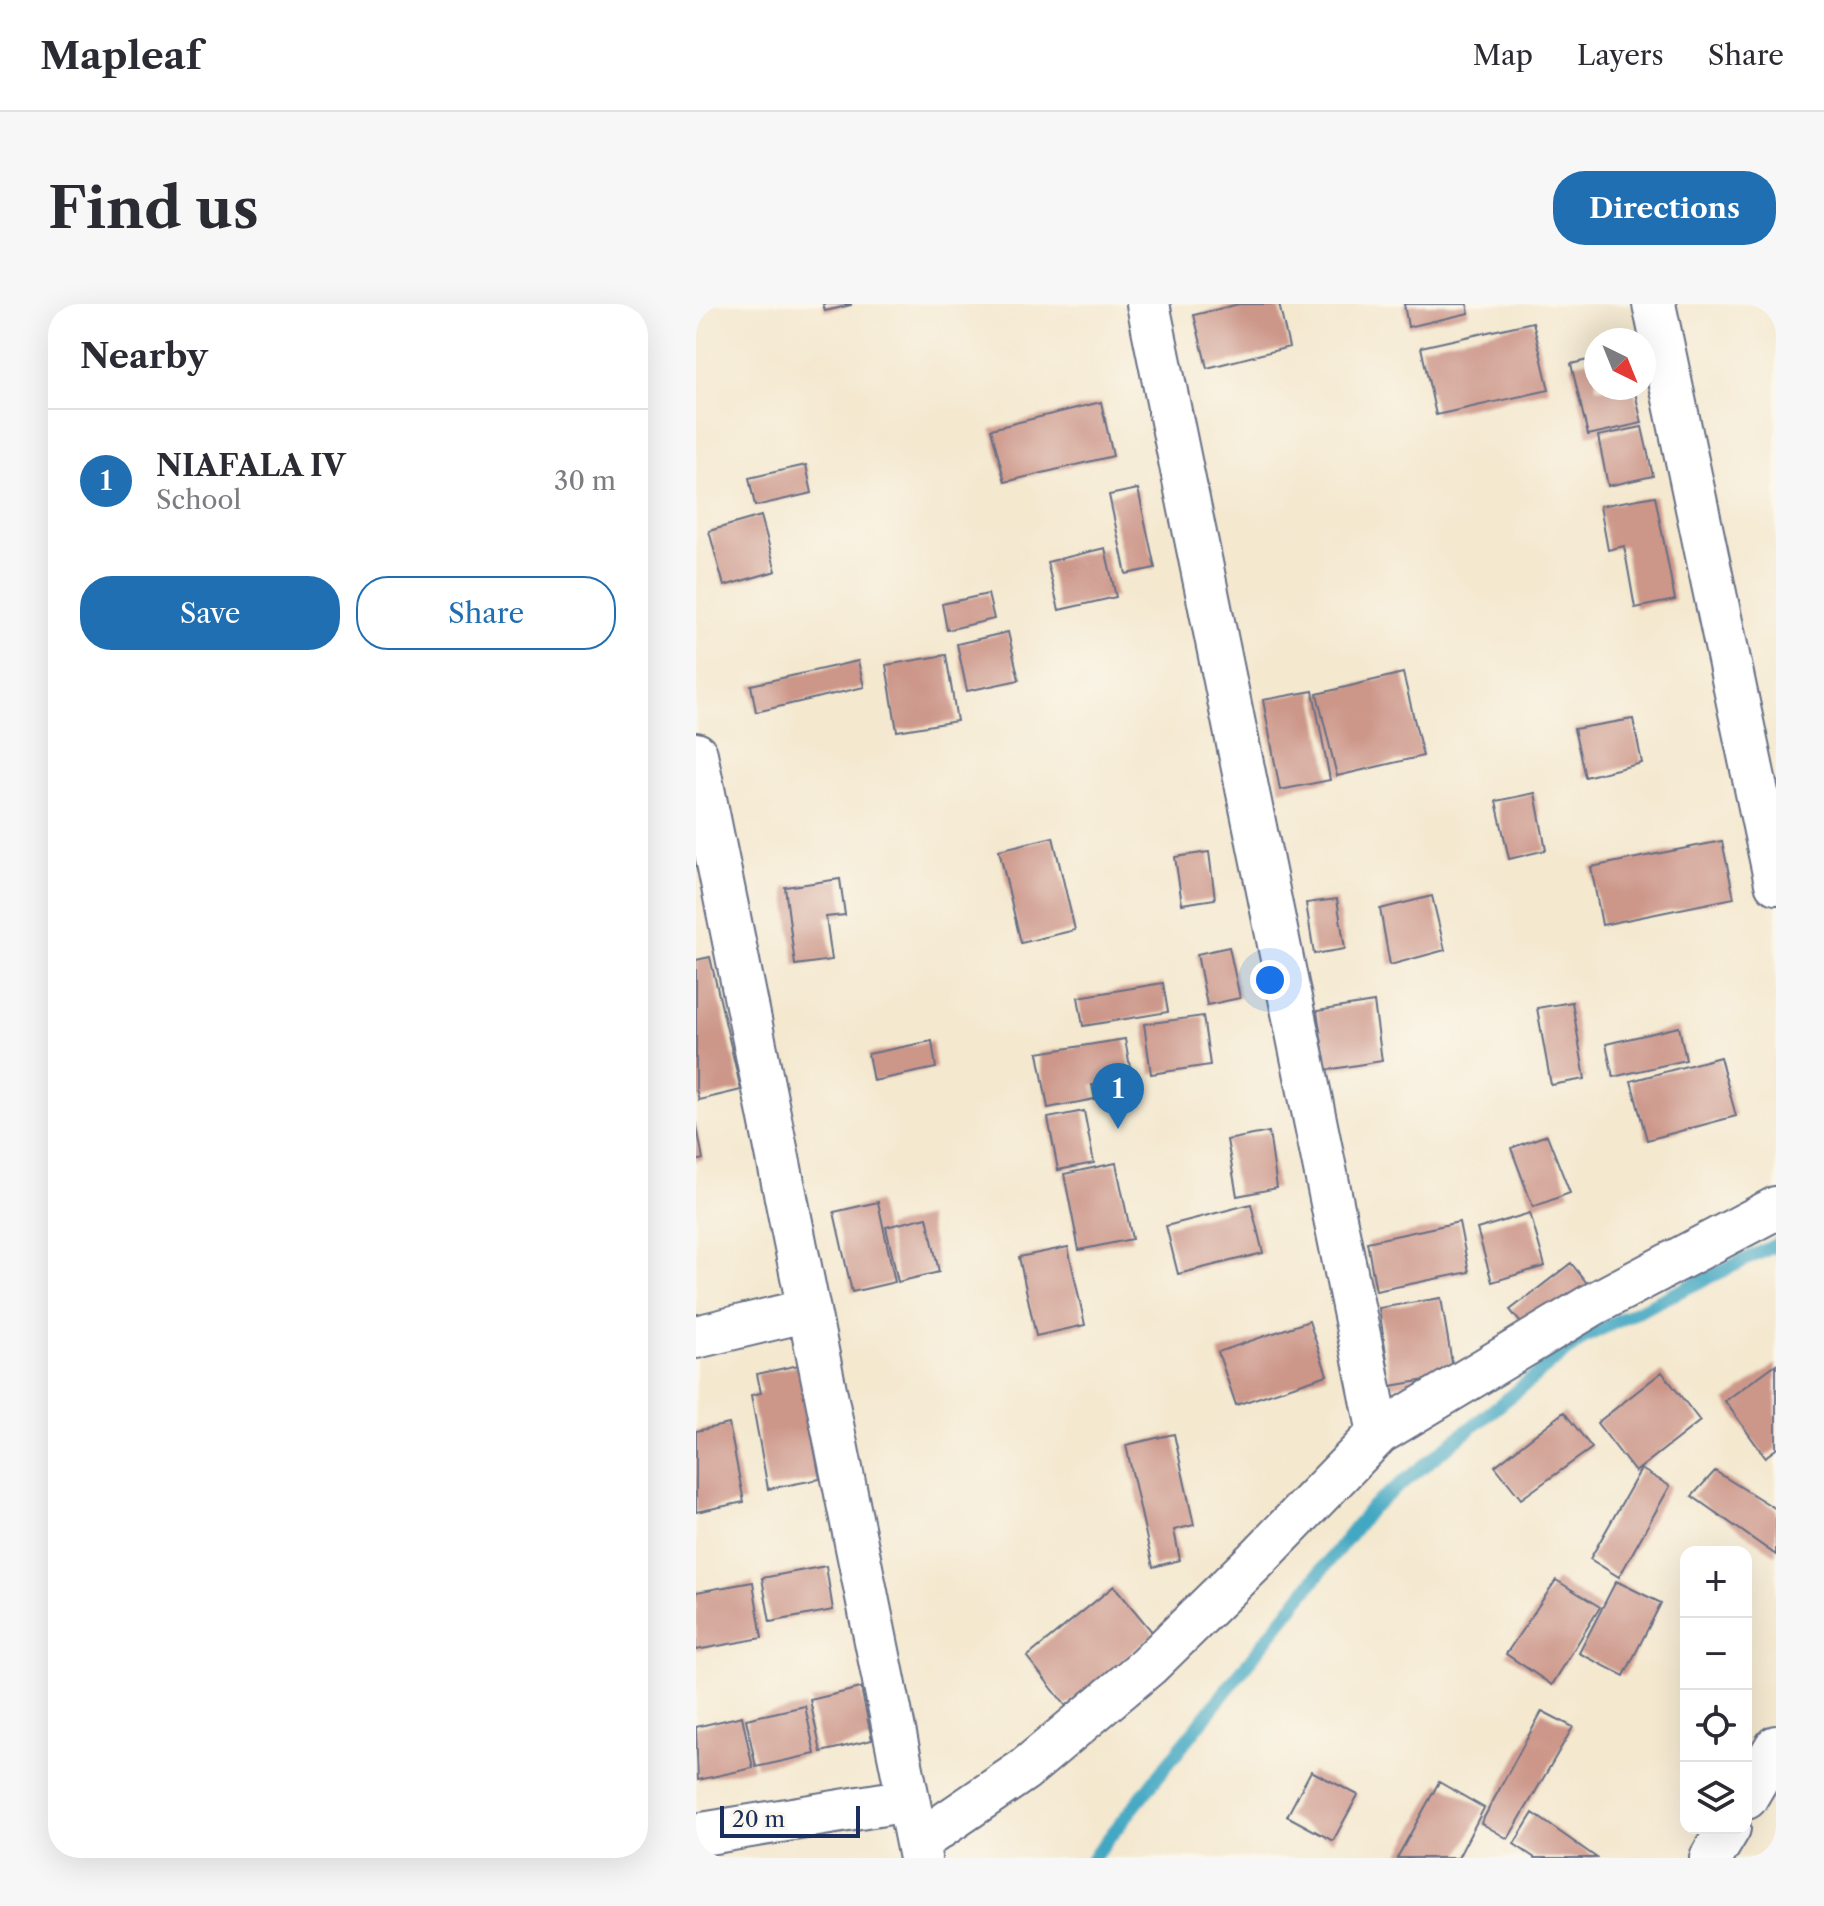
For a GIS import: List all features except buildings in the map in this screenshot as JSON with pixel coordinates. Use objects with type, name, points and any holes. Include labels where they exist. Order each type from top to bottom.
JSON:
[{"type":"street","points":[[1148,304],[1379,1433]]},
{"type":"street","points":[[1654,304],[1776,883]]},
{"type":"street","points":[[696,754],[702,819],[809,1310],[918,1850],[1024,1770],[1148,1666],[1379,1433],[1592,1305],[1776,1208]]},
{"type":"street","points":[[696,1337],[809,1310]]},
{"type":"street","points":[[1752,1788],[1776,1747]]},
{"type":"street","points":[[696,1835],[908,1800]]},
{"type":"street","points":[[1711,1858],[1725,1834]]},
{"type":"waterway","points":[[1093,1858],[1371,1508],[1584,1337],[1776,1245]]},
{"type":"place","name":"NIAFALA IV","points":[[1118,1129]]}]
